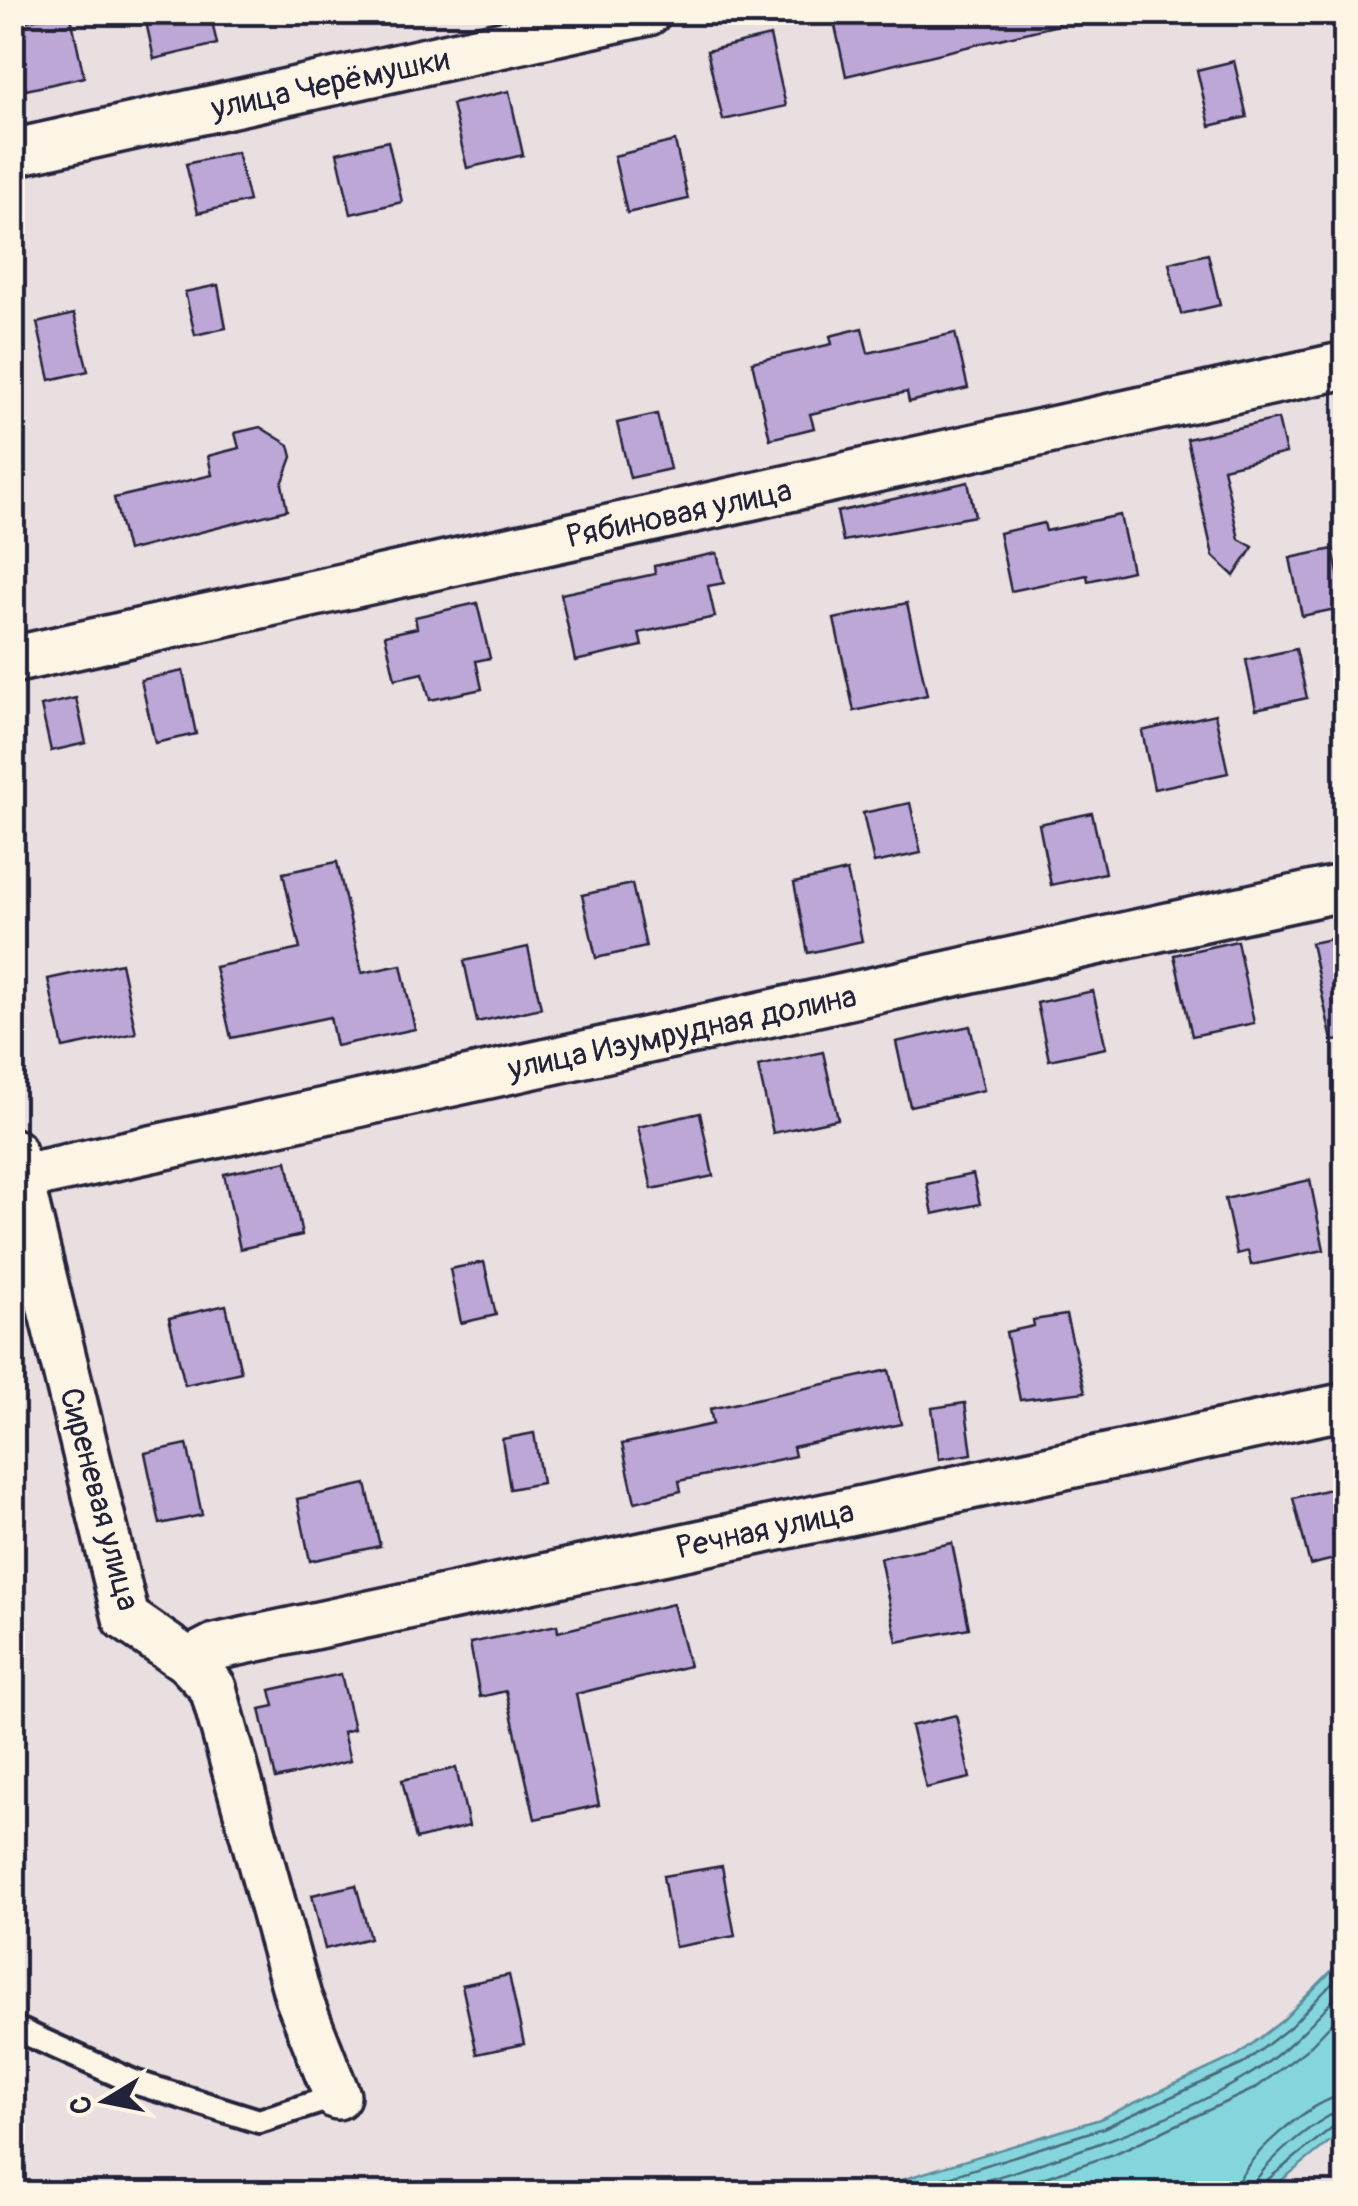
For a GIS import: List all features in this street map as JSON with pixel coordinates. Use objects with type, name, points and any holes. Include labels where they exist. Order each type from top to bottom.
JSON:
[{"type":"street","name":"улица Черёмушки","points":[[12,153],[648,12]]},
{"type":"street","name":"Рябиновая улица","points":[[12,660],[1346,366]]},
{"type":"street","name":"улица Изумрудная долина","points":[[16,1164],[1346,887]]},
{"type":"street","name":"Сиреневая улица","points":[[16,1164],[126,1618],[188,1662],[212,1688],[298,1997],[337,2096]]},
{"type":"street","name":"Речная улица","points":[[188,1662],[215,1646],[1346,1406]]},
{"type":"lane","points":[[12,2027],[134,2082],[258,2121],[337,2096]]},
{"type":"water","points":[[1345,1957],[1345,2129],[1266,2193],[859,2193],[1100,2119],[1238,2055],[1283,2020]]},
{"type":"building","points":[[70,12],[84,77],[26,90],[12,24]]},
{"type":"building","points":[[144,12],[210,12],[217,44],[154,59]]},
{"type":"building","points":[[832,12],[1056,12],[1058,25],[846,76]]},
{"type":"building","points":[[770,36],[786,106],[723,120],[707,51]]},
{"type":"building","points":[[1234,61],[1247,117],[1210,126],[1197,70]]},
{"type":"building","points":[[509,91],[523,155],[467,168],[452,104]]},
{"type":"building","points":[[388,141],[402,202],[351,214],[337,153]]},
{"type":"building","points":[[675,141],[688,199],[627,213],[614,156]]},
{"type":"building","points":[[237,152],[249,201],[198,213],[186,164]]},
{"type":"building","points":[[1208,254],[1220,305],[1181,314],[1169,263]]},
{"type":"building","points":[[218,285],[226,328],[195,335],[185,292]]},
{"type":"building","points":[[74,314],[88,371],[50,380],[37,323]]},
{"type":"building","points":[[862,328],[868,353],[955,333],[968,388],[909,402],[907,392],[810,414],[814,428],[770,439],[752,362],[832,344],[830,336]]},
{"type":"building","points":[[657,414],[670,469],[630,478],[617,423]]},
{"type":"building","points":[[1278,419],[1286,453],[1223,468],[1239,539],[1253,547],[1234,576],[1213,556],[1187,439]]},
{"type":"building","points":[[260,427],[289,445],[292,457],[282,484],[287,510],[127,551],[114,498],[212,475],[208,456],[239,448],[235,433]]},
{"type":"building","points":[[968,482],[975,516],[843,541],[837,512]]},
{"type":"building","points":[[1120,515],[1132,571],[1088,581],[1087,575],[1011,591],[999,533],[1044,523],[1046,531]]},
{"type":"building","points":[[1333,549],[1345,607],[1302,616],[1290,558]]},
{"type":"building","points":[[717,553],[724,583],[708,586],[715,617],[639,633],[642,646],[575,661],[561,594],[655,574],[654,566]]},
{"type":"building","points":[[477,603],[490,658],[476,661],[482,689],[430,700],[423,673],[395,679],[385,635],[417,628],[415,617]]},
{"type":"building","points":[[907,603],[927,695],[854,711],[834,619]]},
{"type":"building","points":[[1296,649],[1307,698],[1256,709],[1246,660]]},
{"type":"building","points":[[183,671],[196,734],[155,743],[141,680]]},
{"type":"building","points":[[76,698],[86,743],[51,751],[41,706]]},
{"type":"building","points":[[1215,714],[1228,773],[1154,789],[1142,731]]},
{"type":"building","points":[[910,803],[921,853],[874,863],[863,813]]},
{"type":"building","points":[[1092,813],[1105,873],[1051,885],[1039,824]]},
{"type":"building","points":[[337,862],[362,973],[401,965],[415,1029],[336,1046],[330,1017],[231,1038],[215,967],[300,949],[283,873]]},
{"type":"building","points":[[847,871],[862,941],[808,953],[794,883]]},
{"type":"building","points":[[632,884],[646,947],[596,958],[582,895]]},
{"type":"building","points":[[1346,936],[1346,1040],[1332,1041],[1311,943]]},
{"type":"building","points":[[1237,941],[1254,1023],[1192,1036],[1174,955]]},
{"type":"building","points":[[528,947],[541,1008],[477,1022],[464,961]]},
{"type":"building","points":[[121,963],[136,1033],[63,1048],[48,979]]},
{"type":"building","points":[[1093,991],[1106,1048],[1049,1060],[1037,1003]]},
{"type":"building","points":[[970,1026],[984,1090],[910,1106],[896,1042]]},
{"type":"building","points":[[823,1052],[838,1119],[773,1133],[758,1066]]},
{"type":"building","points":[[700,1113],[713,1176],[652,1189],[638,1127]]},
{"type":"building","points":[[287,1161],[302,1235],[240,1249],[224,1174]]},
{"type":"building","points":[[973,1174],[980,1204],[933,1214],[927,1184]]},
{"type":"building","points":[[1310,1180],[1324,1250],[1251,1265],[1248,1251],[1237,1254],[1225,1199]]},
{"type":"building","points":[[484,1262],[496,1315],[461,1323],[450,1269]]},
{"type":"building","points":[[226,1305],[241,1372],[185,1385],[169,1318]]},
{"type":"building","points":[[1066,1315],[1085,1392],[1020,1400],[1006,1332],[1034,1326],[1033,1320]]},
{"type":"building","points":[[889,1370],[901,1424],[793,1447],[795,1456],[679,1481],[681,1491],[635,1502],[622,1444],[713,1424],[710,1409]]},
{"type":"building","points":[[965,1403],[972,1454],[939,1459],[932,1408]]},
{"type":"building","points":[[534,1433],[542,1483],[510,1489],[502,1439]]},
{"type":"building","points":[[187,1444],[202,1515],[160,1524],[145,1453]]},
{"type":"building","points":[[366,1484],[380,1546],[310,1561],[297,1499]]},
{"type":"building","points":[[1346,1485],[1346,1556],[1310,1565],[1293,1498]]},
{"type":"building","points":[[952,1543],[969,1628],[897,1642],[880,1558]]},
{"type":"building","points":[[673,1604],[689,1666],[576,1694],[599,1805],[535,1819],[506,1691],[480,1697],[470,1643],[557,1625],[558,1632]]},
{"type":"building","points":[[341,1674],[354,1729],[343,1732],[350,1761],[276,1779],[260,1709],[274,1706],[270,1690]]},
{"type":"building","points":[[956,1715],[970,1778],[926,1788],[911,1726]]},
{"type":"building","points":[[456,1768],[469,1826],[416,1839],[402,1780]]},
{"type":"building","points":[[722,1866],[735,1936],[675,1947],[663,1876]]},
{"type":"building","points":[[356,1885],[370,1938],[325,1949],[312,1895]]},
{"type":"building","points":[[509,1975],[524,2044],[477,2054],[462,1985]]}]
